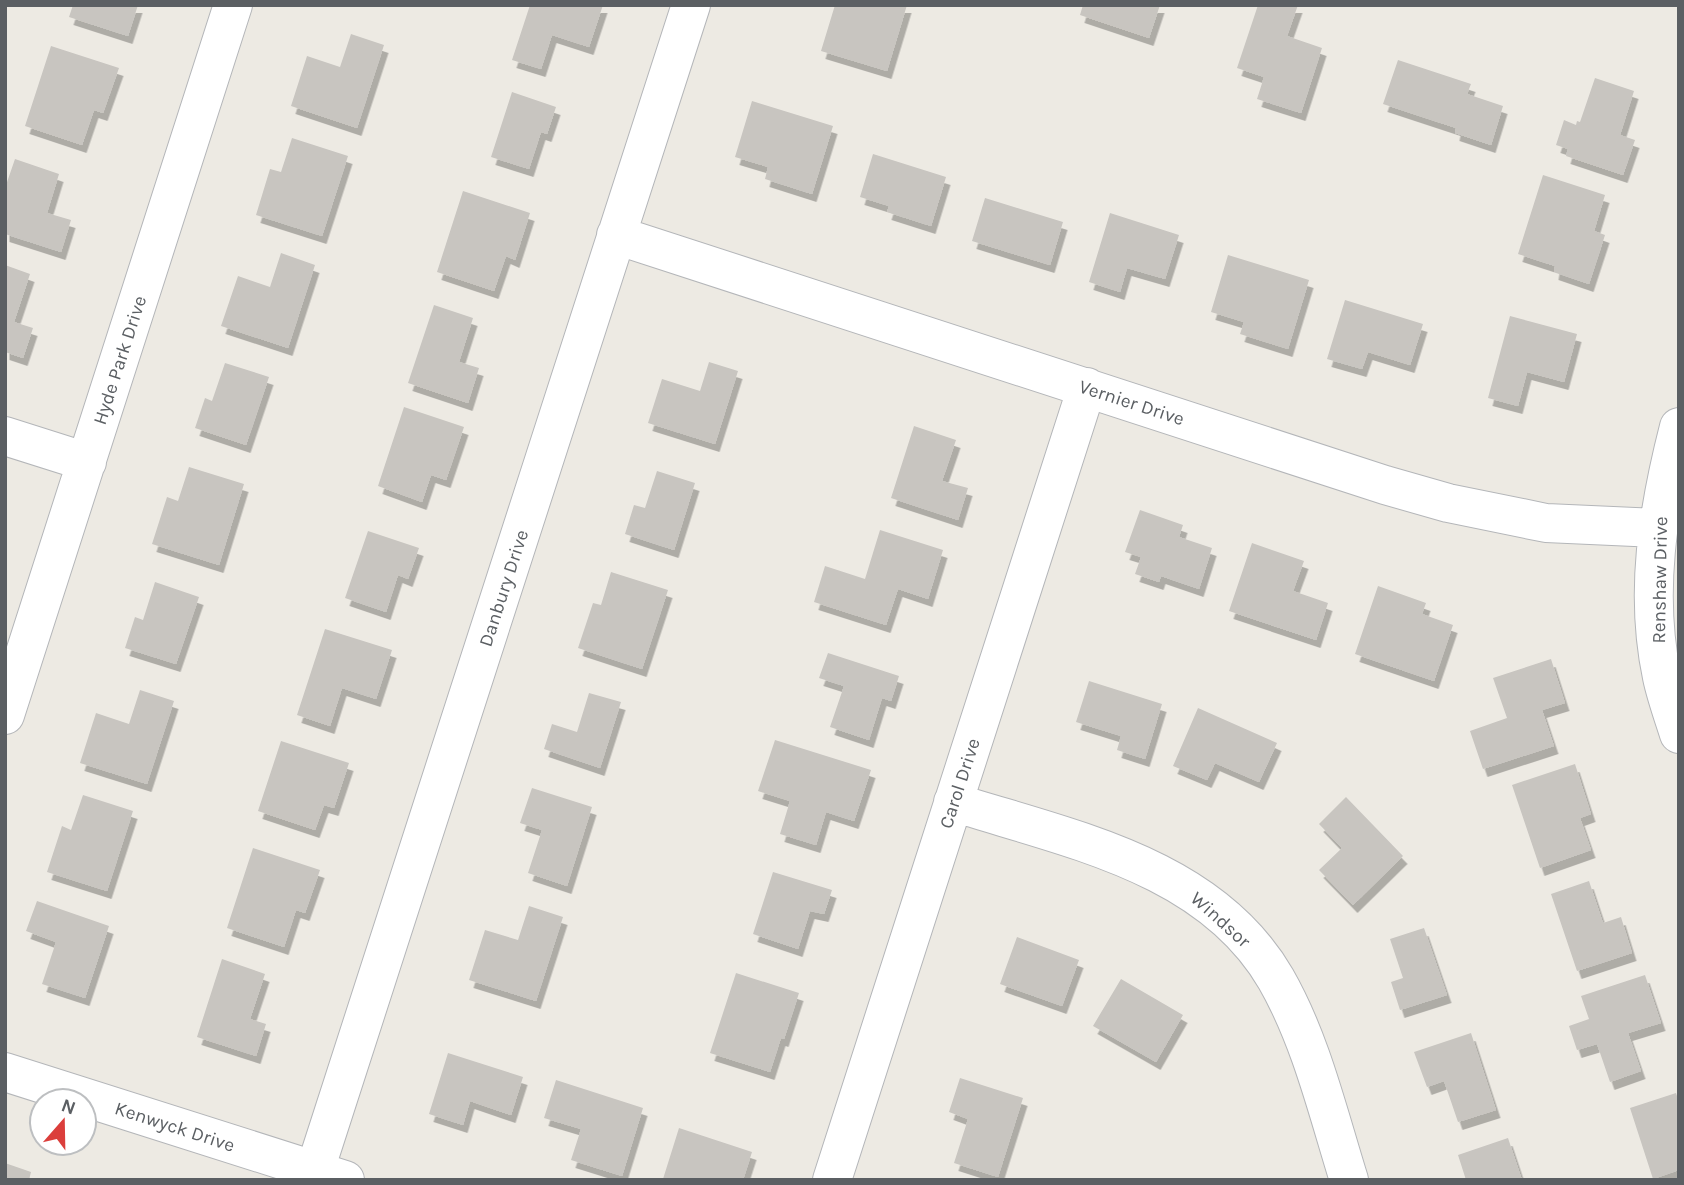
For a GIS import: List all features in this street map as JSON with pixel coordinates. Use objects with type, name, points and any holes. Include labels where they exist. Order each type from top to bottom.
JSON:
[{"type":"street","name":"Hyde Park Drive","points":[[5,715],[233,5]]},
{"type":"street","name":"Danbury Drive","points":[[330,1175],[615,235],[691,5]]},
{"type":"street","name":"Vernier Drive","points":[[615,235],[1448,503],[1546,523],[1657,528]]},
{"type":"street","name":"Carol Drive","points":[[832,1180],[1087,387]]},
{"type":"street","name":"Renshaw Drive","points":[[1679,427],[1657,528],[1654,616],[1662,677],[1679,734]]},
{"type":"street","points":[[5,436],[87,462]]},
{"type":"street","name":"Windsor","points":[[953,802],[1104,851],[1152,870],[1195,893],[1237,928],[1275,978],[1290,1006],[1349,1180]]},
{"type":"street","name":"Kenwyck Drive","points":[[5,1072],[330,1175]]},
{"type":"building","points":[[73,5],[138,5],[128,36],[69,17]]},
{"type":"building","points":[[530,5],[603,5],[589,47],[552,35],[541,69],[512,60]]},
{"type":"building","points":[[835,5],[907,5],[887,71],[821,51]]},
{"type":"building","points":[[1083,5],[1160,5],[1149,38],[1080,15]]},
{"type":"building","points":[[1258,5],[1298,5],[1287,36],[1322,48],[1301,113],[1257,99],[1264,77],[1237,68]]},
{"type":"building","points":[[351,34],[384,45],[357,128],[291,106],[307,56],[340,67]]},
{"type":"building","points":[[51,46],[119,68],[103,113],[94,110],[82,145],[25,126]]},
{"type":"building","points":[[1398,60],[1471,84],[1467,94],[1503,106],[1491,145],[1455,133],[1456,128],[1383,104]]},
{"type":"building","points":[[1595,78],[1634,91],[1620,135],[1635,140],[1623,175],[1566,156],[1568,149],[1556,145],[1564,120],[1576,125],[1577,121],[1580,122]]},
{"type":"building","points":[[512,92],[556,107],[547,134],[541,132],[529,169],[491,157]]},
{"type":"building","points":[[752,101],[833,126],[812,194],[765,179],[768,167],[735,157]]},
{"type":"building","points":[[292,138],[348,156],[322,236],[256,215],[270,169],[281,172]]},
{"type":"building","points":[[873,154],[946,177],[931,226],[887,212],[889,206],[860,197]]},
{"type":"building","points":[[15,159],[59,174],[47,213],[71,220],[61,252],[5,234],[5,188]]},
{"type":"building","points":[[1543,175],[1605,195],[1594,231],[1605,235],[1589,284],[1554,272],[1555,266],[1518,254]]},
{"type":"building","points":[[463,191],[530,213],[515,260],[506,256],[494,291],[437,272]]},
{"type":"building","points":[[985,198],[1063,222],[1050,265],[972,241]]},
{"type":"building","points":[[1110,213],[1179,235],[1165,279],[1127,268],[1120,292],[1089,282]]},
{"type":"building","points":[[281,253],[315,265],[288,348],[221,326],[238,276],[270,287]]},
{"type":"building","points":[[1228,255],[1309,280],[1288,349],[1240,334],[1244,322],[1211,312]]},
{"type":"building","points":[[5,265],[30,274],[14,322],[33,328],[23,358],[5,352]]},
{"type":"building","points":[[1345,300],[1423,324],[1410,365],[1368,352],[1362,369],[1327,359]]},
{"type":"building","points":[[434,305],[473,318],[459,362],[479,368],[468,403],[408,383]]},
{"type":"building","points":[[1510,316],[1577,334],[1564,382],[1527,372],[1518,406],[1488,398]]},
{"type":"building","points":[[709,362],[738,371],[715,444],[648,423],[662,379],[700,391]]},
{"type":"building","points":[[225,363],[269,377],[246,445],[195,428],[205,398],[212,401]]},
{"type":"building","points":[[404,407],[464,427],[446,480],[431,475],[422,502],[378,486]]},
{"type":"building","points":[[914,426],[956,440],[942,481],[968,488],[958,520],[891,498]]},
{"type":"building","points":[[189,467],[244,484],[219,565],[152,544],[167,497],[178,501]]},
{"type":"building","points":[[657,471],[695,483],[674,550],[625,534],[634,505],[645,508]]},
{"type":"building","points":[[1140,510],[1183,525],[1179,537],[1212,548],[1199,589],[1161,576],[1159,582],[1135,574],[1141,557],[1125,552]]},
{"type":"building","points":[[880,530],[943,550],[928,599],[898,589],[886,625],[814,602],[825,566],[865,579]]},
{"type":"building","points":[[368,531],[419,548],[408,579],[398,575],[386,612],[345,598]]},
{"type":"building","points":[[1252,543],[1304,561],[1293,591],[1328,603],[1316,640],[1229,611]]},
{"type":"building","points":[[611,572],[668,590],[642,669],[578,648],[593,603],[601,605]]},
{"type":"building","points":[[155,582],[199,597],[176,664],[125,648],[135,617],[143,620]]},
{"type":"building","points":[[1378,586],[1426,603],[1422,614],[1453,625],[1434,681],[1355,654]]},
{"type":"building","points":[[325,629],[392,650],[376,699],[342,688],[330,726],[297,715]]},
{"type":"building","points":[[828,653],[899,676],[891,701],[882,698],[869,740],[830,727],[844,686],[819,678]]},
{"type":"building","points":[[1551,659],[1565,703],[1542,710],[1554,746],[1483,769],[1470,731],[1507,718],[1493,678]]},
{"type":"building","points":[[1089,681],[1162,704],[1145,759],[1117,750],[1121,736],[1076,722]]},
{"type":"building","points":[[140,690],[174,701],[147,784],[80,763],[96,713],[129,724]]},
{"type":"building","points":[[589,693],[621,702],[600,768],[544,749],[552,724],[577,732]]},
{"type":"building","points":[[1198,708],[1277,743],[1259,782],[1215,763],[1207,780],[1173,766]]},
{"type":"building","points":[[775,740],[871,770],[854,821],[826,812],[816,845],[780,834],[790,801],[758,791]]},
{"type":"building","points":[[281,741],[349,763],[334,808],[324,805],[315,830],[258,811]]},
{"type":"building","points":[[1575,764],[1591,814],[1580,818],[1591,850],[1540,868],[1512,785]]},
{"type":"building","points":[[532,788],[592,807],[567,886],[528,873],[542,830],[520,823]]},
{"type":"building","points":[[83,795],[133,811],[107,891],[47,872],[62,826],[71,830]]},
{"type":"building","points":[[1346,797],[1403,856],[1353,905],[1319,870],[1342,848],[1319,824]]},
{"type":"building","points":[[253,848],[320,870],[305,913],[296,910],[284,947],[227,928]]},
{"type":"building","points":[[773,872],[832,890],[824,914],[810,911],[798,949],[753,934]]},
{"type":"building","points":[[1589,881],[1603,923],[1621,917],[1632,953],[1577,971],[1551,894]]},
{"type":"building","points":[[37,901],[109,926],[85,998],[42,984],[56,942],[26,931]]},
{"type":"building","points":[[529,906],[563,917],[536,1001],[469,980],[485,930],[518,940]]},
{"type":"building","points":[[1424,928],[1447,995],[1400,1010],[1391,982],[1403,978],[1390,939]]},
{"type":"building","points":[[1017,937],[1079,960],[1062,1006],[1000,984]]},
{"type":"building","points":[[222,959],[265,974],[250,1019],[266,1024],[256,1056],[197,1037]]},
{"type":"building","points":[[736,973],[799,993],[770,1072],[710,1053]]},
{"type":"building","points":[[1645,975],[1661,1023],[1628,1033],[1641,1071],[1610,1082],[1597,1044],[1577,1050],[1569,1026],[1589,1019],[1581,996]]},
{"type":"building","points":[[1121,979],[1183,1015],[1156,1062],[1093,1026]]},
{"type":"building","points":[[1471,1033],[1496,1110],[1458,1122],[1444,1081],[1427,1087],[1414,1052]]},
{"type":"building","points":[[448,1053],[523,1077],[511,1115],[470,1101],[463,1125],[429,1114]]},
{"type":"building","points":[[960,1078],[1023,1098],[998,1177],[954,1163],[968,1119],[949,1112]]},
{"type":"building","points":[[556,1080],[643,1108],[622,1176],[571,1160],[581,1129],[544,1118]]},
{"type":"building","points":[[1676,1093],[1679,1102],[1679,1170],[1653,1179],[1630,1108]]},
{"type":"building","points":[[679,1128],[752,1152],[743,1180],[663,1179]]},
{"type":"building","points":[[1508,1138],[1522,1180],[1466,1180],[1458,1155]]},
{"type":"building","points":[[5,1163],[31,1172],[29,1180],[5,1180]]}]
